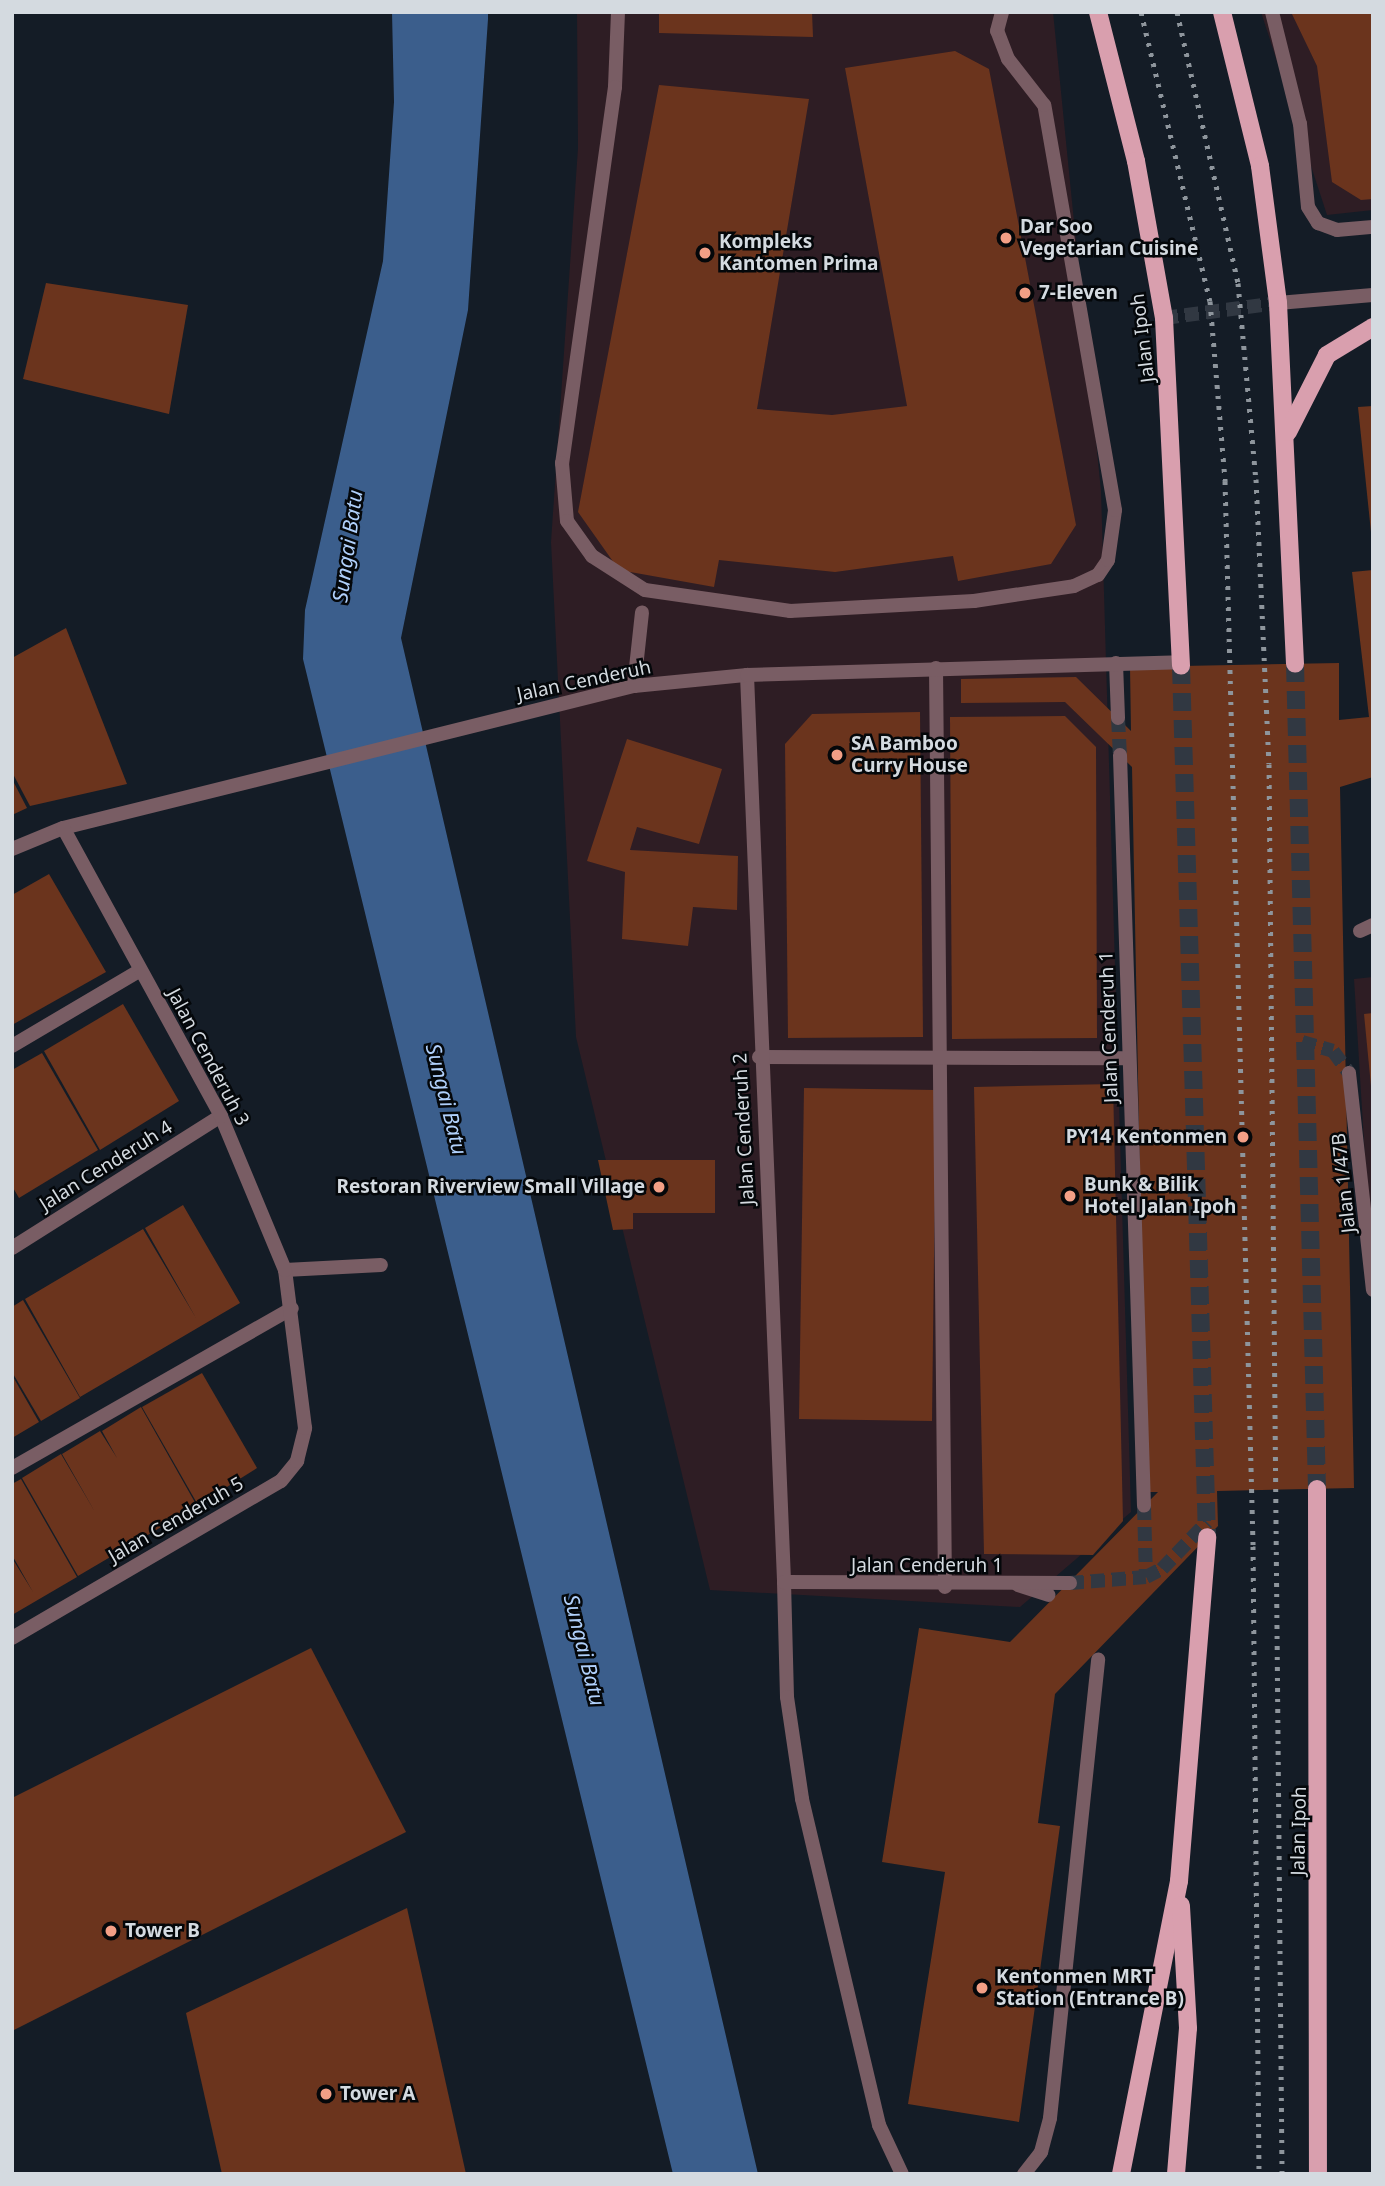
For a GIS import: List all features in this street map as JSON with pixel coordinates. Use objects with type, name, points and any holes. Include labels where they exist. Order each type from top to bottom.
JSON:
[{"type":"main road","name":"Jalan Ipoh","points":[[1098,12],[1136,161],[1164,318],[1180,664]]},
{"type":"main road","points":[[1222,12],[1260,166],[1278,303],[1287,435],[1295,664]]},
{"type":"main road","points":[[1287,435],[1327,355],[1373,327]]},
{"type":"main road","name":"Jalan Ipoh","points":[[1317,1489],[1318,2174]]},
{"type":"main road","points":[[1121,2174],[1179,1881],[1207,1537]]},
{"type":"main road","points":[[1176,2174],[1188,2028],[1179,1881]]},
{"type":"street","points":[[618,12],[615,87],[562,463],[566,521],[592,556],[645,590],[790,611],[937,604],[1074,586],[1098,575],[1108,560],[1115,510],[1044,105],[1008,59],[997,31],[1002,12]]},
{"type":"street","points":[[1272,12],[1300,124],[1308,207],[1318,223],[1337,230],[1373,227]]},
{"type":"street","points":[[1278,303],[1373,295]]},
{"type":"street","points":[[634,686],[642,612]]},
{"type":"street","points":[[1116,663],[1118,718]]},
{"type":"street","name":"Jalan Cenderuh","points":[[12,849],[63,828],[634,686],[747,675],[1116,663],[1180,664]]},
{"type":"street","points":[[936,668],[944,1587]]},
{"type":"street","name":"Jalan Cenderuh 2","points":[[747,675],[759,1057],[787,1697],[802,1799],[878,2125],[902,2174]]},
{"type":"street","name":"Jalan Cenderuh 1","points":[[1120,755],[1144,1506]]},
{"type":"street","name":"Jalan Cenderuh 3","points":[[63,828],[139,971],[221,1116],[285,1270],[305,1398]]},
{"type":"street","points":[[12,1046],[139,971]]},
{"type":"street","points":[[759,1057],[940,1054],[1129,1058]]},
{"type":"street","name":"Jalan 1/47B","points":[[1349,1073],[1370,1198],[1373,1290]]},
{"type":"street","name":"Jalan Cenderuh 4","points":[[12,1248],[221,1116]]},
{"type":"street","points":[[285,1270],[381,1265]]},
{"type":"street","points":[[12,1468],[292,1308]]},
{"type":"street","name":"Jalan Cenderuh 5","points":[[12,1637],[281,1481],[302,1446],[305,1398]]},
{"type":"street","name":"Jalan Cenderuh 1","points":[[784,1582],[944,1587],[1070,1583]]},
{"type":"street","points":[[1018,1585],[1048,1595]]},
{"type":"street","points":[[1024,2174],[1041,2152],[1050,2118],[1098,1660]]},
{"type":"shaded area","points":[[577,12],[1053,12],[1101,491],[1131,1512],[1020,1607],[710,1590],[576,1037],[551,542],[578,148]]},
{"type":"shaded area","points":[[1261,12],[1373,12],[1373,210],[1327,215]]},
{"type":"shaded area","points":[[1373,977],[1373,1288],[1354,979]]},
{"type":"water","name":"Sungai Batu","points":[[392,12],[488,12],[468,310],[401,638],[758,2174],[673,2174],[303,659],[305,610],[383,261],[394,102]]},
{"type":"building","points":[[659,12],[812,12],[813,37],[659,33]]},
{"type":"building","points":[[1291,12],[1373,12],[1373,199],[1361,200],[1332,182],[1317,66]]},
{"type":"building","name":"Kompleks Kantomen Prima","points":[[955,51],[989,69],[1076,525],[1051,564],[958,581],[953,556],[835,572],[719,560],[714,587],[619,570],[578,512],[659,85],[809,99],[757,409],[832,415],[907,406],[845,68]]},
{"type":"building","points":[[46,283],[188,305],[169,414],[23,379]]},
{"type":"building","points":[[1373,406],[1373,532],[1371,532],[1358,407]]},
{"type":"building","name":"PY14 Kentonmen","points":[[1373,570],[1373,777],[1340,787],[1354,1488],[1217,1491],[1218,1526],[1055,1694],[1038,1823],[1060,1826],[1019,2122],[908,2104],[945,1872],[882,1862],[919,1628],[1010,1642],[1158,1492],[1146,1492],[1132,767],[1065,702],[961,703],[961,679],[1076,677],[1131,731],[1130,667],[1339,663],[1339,720],[1369,717],[1352,572]]},
{"type":"building","points":[[66,628],[127,784],[30,806],[12,772],[12,658]]},
{"type":"building","points":[[920,712],[923,1037],[788,1038],[785,744],[812,714]]},
{"type":"building","points":[[1065,716],[1096,747],[1097,1038],[952,1039],[950,717]]},
{"type":"building","points":[[627,739],[722,769],[699,844],[637,827],[630,850],[738,856],[737,910],[693,907],[688,946],[622,939],[625,872],[587,861]]},
{"type":"building","points":[[12,779],[27,808],[12,815]]},
{"type":"building","points":[[49,874],[106,972],[12,1025],[12,895]]},
{"type":"building","points":[[123,1004],[179,1101],[100,1150],[44,1051]]},
{"type":"building","points":[[1373,1013],[1373,1086],[1371,1086],[1364,1014]]},
{"type":"building","points":[[42,1053],[98,1150],[19,1198],[12,1186],[12,1070]]},
{"type":"building","points":[[1113,1084],[1123,1521],[1093,1555],[984,1554],[974,1087]]},
{"type":"building","points":[[804,1088],[936,1090],[932,1421],[799,1419]]},
{"type":"building","name":"Restoran Riverview Small Village","points":[[598,1160],[715,1160],[715,1213],[633,1213],[633,1229],[613,1230]]},
{"type":"building","points":[[183,1205],[240,1303],[80,1397],[25,1299],[143,1229],[196,1318],[145,1228]]},
{"type":"building","points":[[23,1300],[80,1398],[41,1421],[12,1372],[12,1307]]},
{"type":"building","points":[[202,1373],[257,1468],[198,1505],[142,1407]]},
{"type":"building","points":[[12,1375],[39,1422],[12,1438]]},
{"type":"building","points":[[141,1407],[197,1506],[78,1576],[22,1478],[61,1454],[95,1512],[62,1454],[100,1431],[117,1458],[102,1431]]},
{"type":"building","points":[[21,1479],[77,1577],[12,1615],[12,1558],[33,1592],[12,1555],[12,1484]]},
{"type":"building","name":"Tower B","points":[[311,1648],[406,1832],[12,2031],[12,1798]]},
{"type":"building","name":"Tower A","points":[[407,1908],[466,2174],[222,2174],[186,2013]]},
{"type":"tunnel","points":[[1164,318],[1278,303]]},
{"type":"tunnel","points":[[1295,664],[1317,1489]]},
{"type":"tunnel","points":[[1181,666],[1207,1537]]},
{"type":"tunnel","points":[[1118,718],[1120,755]]},
{"type":"tunnel","points":[[1302,1042],[1333,1051],[1349,1073]]},
{"type":"tunnel","points":[[1144,1506],[1146,1577]]},
{"type":"tunnel","points":[[1070,1583],[1146,1577],[1162,1569],[1207,1522]]},
{"type":"railway","points":[[1141,12],[1210,301],[1225,481],[1253,1546],[1259,2174]]},
{"type":"railway","points":[[1177,12],[1238,283],[1256,479],[1269,764],[1282,2174]]},
{"type":"place","name":"Dar Soo Vegetarian Cuisine","points":[[1006,238]]},
{"type":"place","name":"Kompleks Kantomen Prima","points":[[705,253]]},
{"type":"place","name":"7-Eleven","points":[[1025,293]]},
{"type":"place","name":"SA Bamboo Curry House","points":[[837,755]]},
{"type":"place","name":"PY14 Kentonmen","points":[[1243,1137]]},
{"type":"place","name":"Restoran Riverview Small Village","points":[[659,1187]]},
{"type":"place","name":"Bunk & Bilik Hotel Jalan Ipoh","points":[[1070,1196]]},
{"type":"place","name":"Tower B","points":[[111,1931]]},
{"type":"place","name":"Kentonmen MRT Station (Entrance B)","points":[[982,1988]]},
{"type":"place","name":"Tower A","points":[[326,2094]]}]
